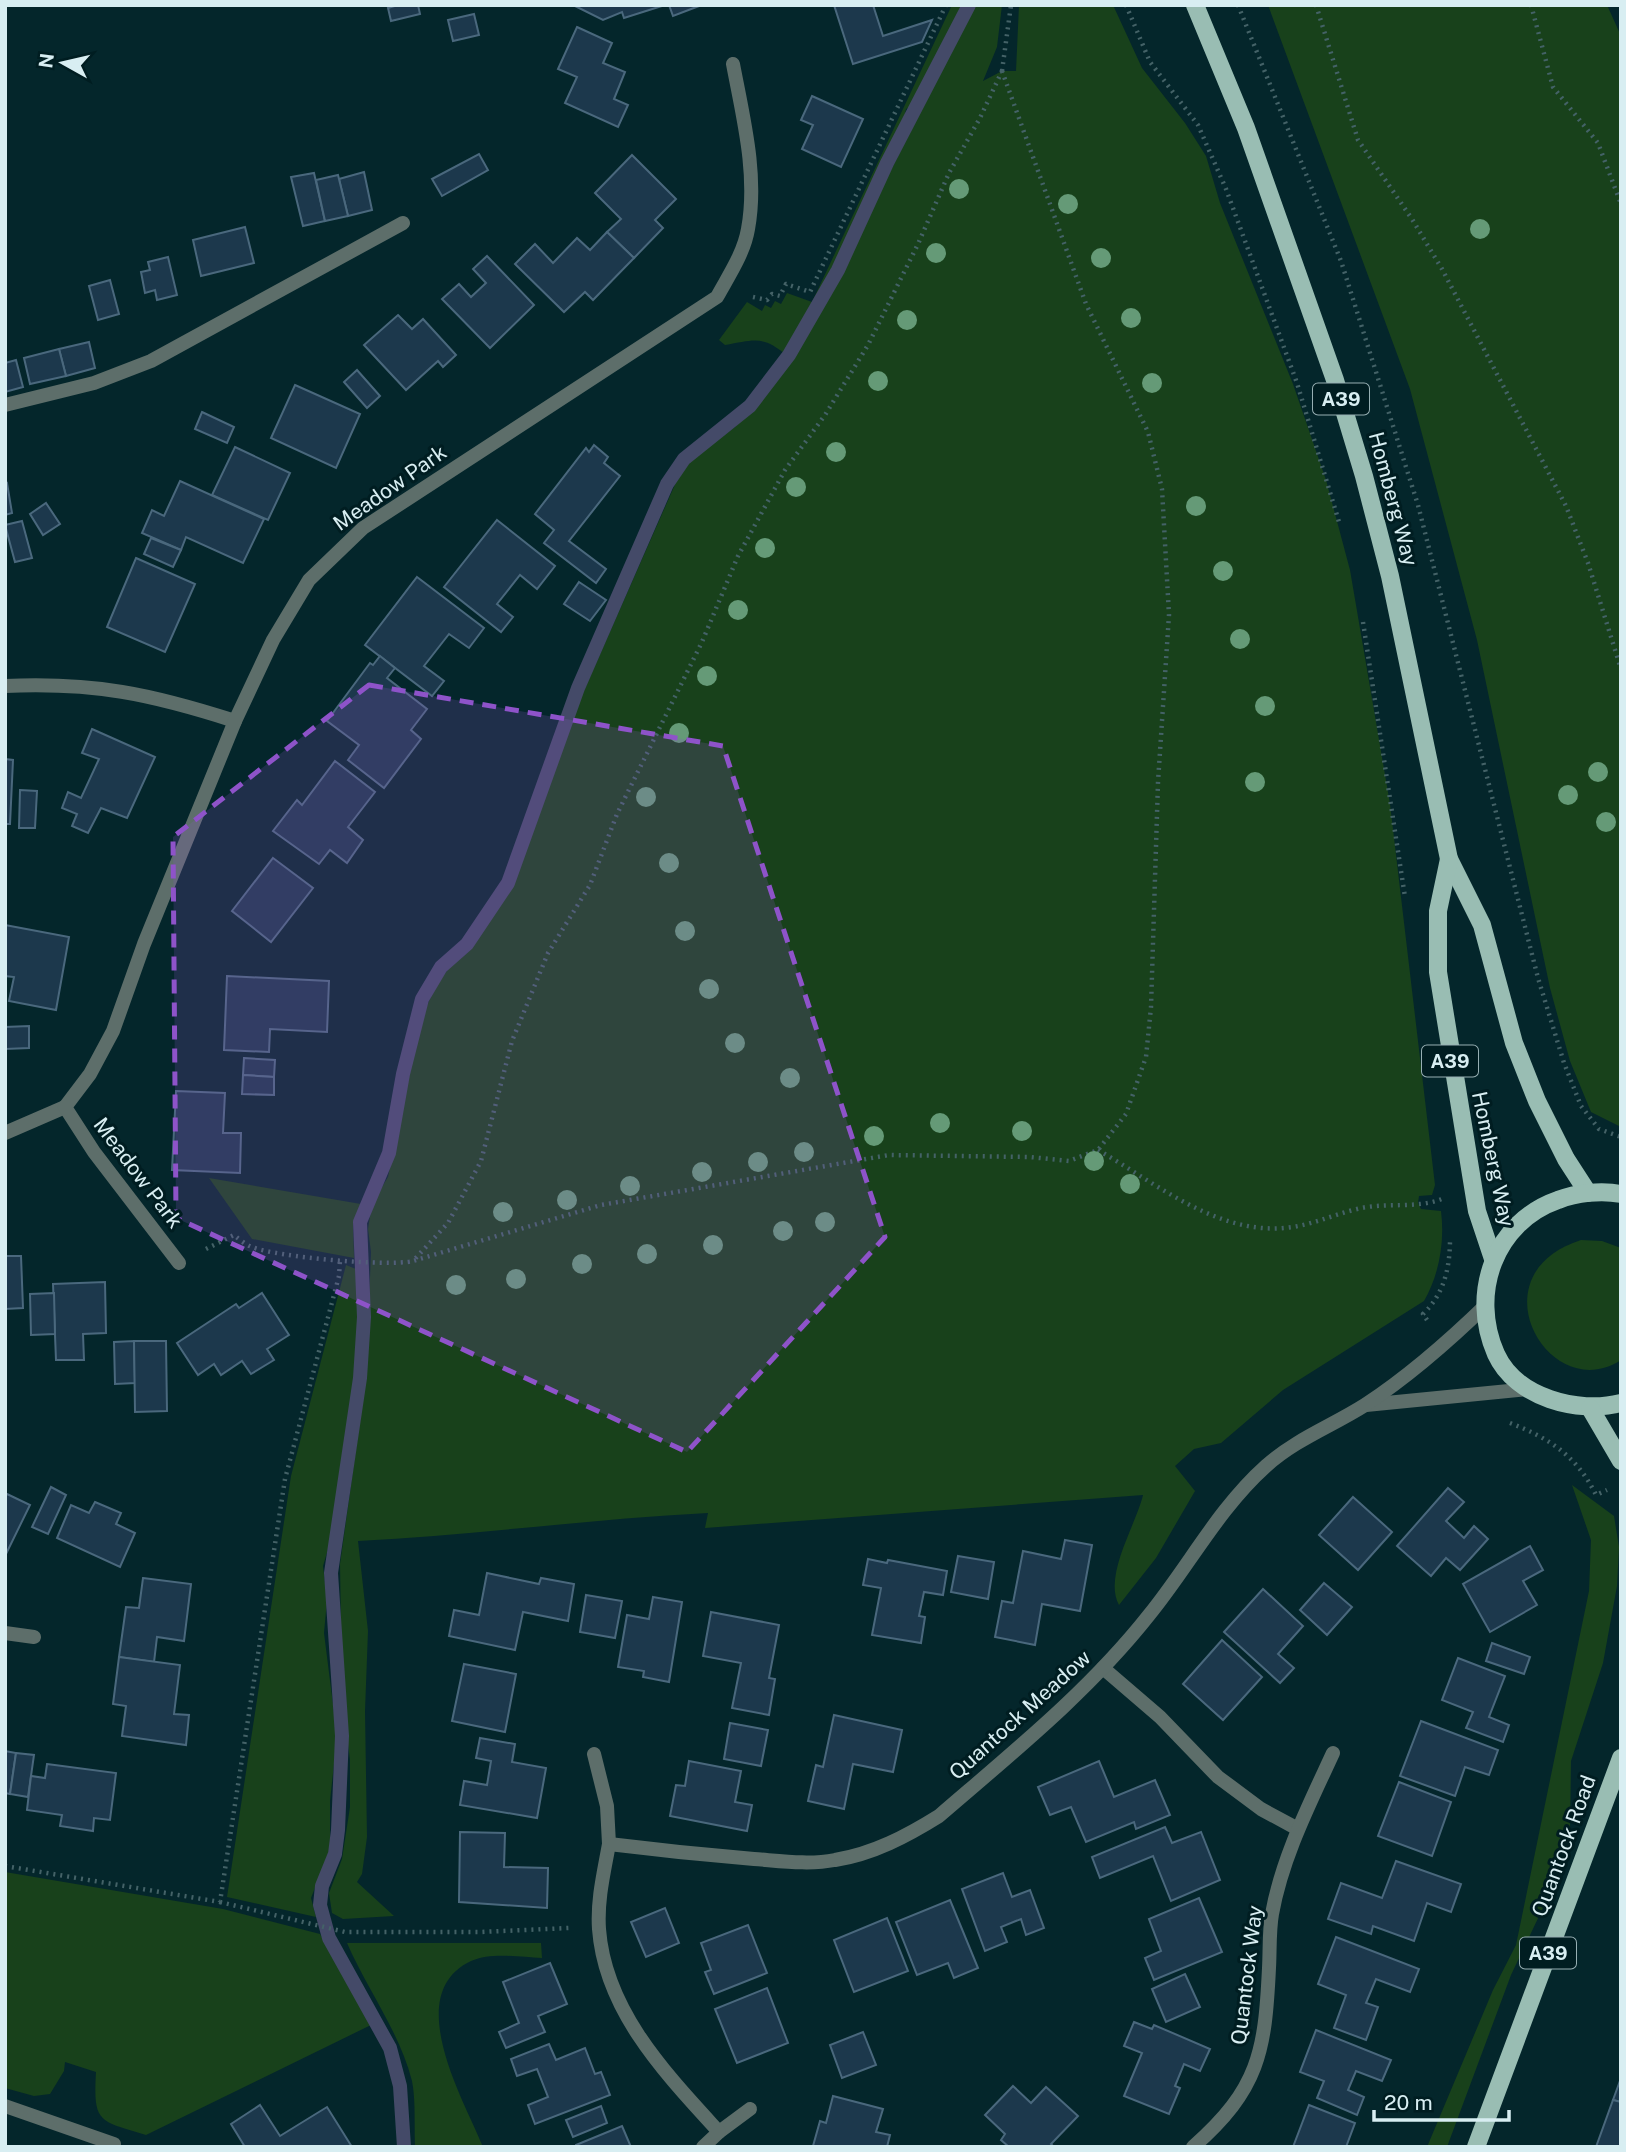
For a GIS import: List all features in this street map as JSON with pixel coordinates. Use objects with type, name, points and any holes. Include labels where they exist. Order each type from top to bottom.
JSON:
[{"type":"main road","name":"Homberg Way","points":[[1195,5],[1250,141],[1335,380],[1364,476],[1396,601],[1448,859],[1482,925],[1514,1043],[1537,1101],[1588,1193]]},
{"type":"main road","name":"Homberg Way","points":[[1448,859],[1438,911],[1438,972],[1477,1211],[1493,1259]]},
{"type":"main road","name":"A39","points":[[1621,1194],[1588,1193],[1554,1201],[1524,1217],[1506,1235],[1493,1259],[1487,1304],[1489,1330],[1497,1355],[1528,1389],[1569,1405],[1590,1408],[1621,1403]]},
{"type":"main road","points":[[1590,1408],[1621,1461]]},
{"type":"main road","name":"Quantock Road","points":[[1475,2147],[1621,1758]]},
{"type":"street","name":"Meadow Park","points":[[5,1132],[65,1107],[90,1074],[113,1031],[144,944],[235,720],[273,640],[309,580],[363,528],[717,297],[737,262],[748,229],[748,142],[733,64]]},
{"type":"street","points":[[5,405],[94,383],[151,360],[403,223]]},
{"type":"street","points":[[5,686],[115,688],[164,698],[235,720]]},
{"type":"street","name":"Meadow Park","points":[[65,1107],[94,1152],[180,1263]]},
{"type":"street","name":"Quantock Meadow","points":[[609,1844],[673,1853],[799,1862],[834,1861],[864,1853],[909,1835],[939,1816],[1103,1668],[1150,1615],[1232,1499],[1268,1464],[1304,1437],[1364,1405],[1444,1346],[1487,1304]]},
{"type":"street","name":"Quantock Meadow","points":[[1364,1405],[1528,1389]]},
{"type":"street","points":[[5,1633],[34,1637]]},
{"type":"street","points":[[1103,1668],[1160,1717],[1218,1777],[1262,1809],[1298,1829]]},
{"type":"street","points":[[594,1754],[607,1806],[609,1844],[599,1898],[602,1954],[623,2009],[645,2047],[719,2132]]},
{"type":"street","name":"Quantock Way","points":[[1193,2147],[1218,2125],[1257,2066],[1266,2029],[1272,1914],[1298,1829],[1333,1754]]},
{"type":"street","points":[[5,2106],[117,2145]]},
{"type":"street","points":[[703,2147],[750,2109]]},
{"type":"path","points":[[717,297],[757,297],[767,300],[772,294],[780,296],[786,284],[810,292],[946,5]]},
{"type":"path","points":[[413,1261],[448,1223],[481,1161],[512,1041],[548,953],[590,885],[617,814],[702,642],[738,556],[785,470],[825,415],[868,345],[918,244],[949,173],[981,118],[1002,71],[1011,5]]},
{"type":"path","points":[[1126,5],[1150,62],[1198,125],[1226,189],[1297,383],[1340,524]]},
{"type":"path","points":[[1316,5],[1358,140],[1412,219],[1442,269],[1566,506],[1588,564],[1621,669]]},
{"type":"path","points":[[1531,5],[1553,87],[1598,143],[1621,204]]},
{"type":"path","points":[[180,1263],[234,1235],[252,1247],[354,1263],[399,1265],[601,1205],[889,1155],[1030,1157],[1069,1161],[1098,1150],[1126,1114],[1146,1057],[1152,1007],[1158,782],[1169,615],[1162,489],[1148,432],[1086,304],[1002,71]]},
{"type":"path","points":[[1362,614],[1399,841],[1407,908]]},
{"type":"path","points":[[1530,940],[1538,978],[1581,1106],[1599,1129],[1621,1137]]},
{"type":"path","points":[[1098,1150],[1213,1216],[1248,1227],[1283,1228],[1328,1220],[1357,1209],[1439,1201],[1446,1197],[1447,1208]]},
{"type":"path","points":[[1423,1314],[1432,1306],[1449,1269],[1449,1231]]},
{"type":"path","points":[[220,1902],[285,1479],[339,1276],[340,1260]]},
{"type":"path","points":[[1500,1419],[1543,1435],[1571,1457],[1596,1495]]},
{"type":"path","points":[[5,1866],[220,1902],[345,1932],[480,1932],[599,1927]]},
{"type":"highlighted area","points":[[369,685],[723,746],[885,1237],[687,1452],[176,1218],[173,837]]},
{"type":"green space","points":[[952,5],[964,5],[920,99],[906,109],[903,125],[834,271],[786,355],[771,344],[758,341],[725,345],[719,340],[747,302],[762,311],[765,305],[771,308],[775,301],[781,304],[787,293],[812,302]]},
{"type":"green space","points":[[975,5],[1002,5],[997,47],[983,81],[1002,71],[1016,71],[1019,5],[1113,5],[1142,68],[1185,123],[1206,156],[1220,203],[1293,384],[1326,480],[1350,570],[1390,804],[1435,1185],[1432,1195],[1419,1196],[1418,1203],[1421,1209],[1441,1211],[1441,1246],[1434,1280],[1424,1301],[1283,1390],[1221,1443],[1194,1449],[1175,1466],[1195,1491],[1156,1558],[1119,1605],[1115,1593],[1118,1565],[1143,1495],[705,1528],[708,1513],[358,1541],[368,1631],[365,1711],[367,1837],[362,1874],[357,1882],[394,1916],[343,1919],[332,1913],[329,1893],[342,1859],[350,1807],[350,1760],[342,1697],[340,1564],[366,1378],[371,1252],[368,1229],[372,1204],[388,1177],[421,1020],[435,987],[449,968],[468,952],[510,890],[575,711],[677,480],[693,458],[735,427],[784,371],[826,298]]},
{"type":"green space","points":[[1268,5],[1607,5],[1621,36],[1621,1127],[1591,1112],[1570,1061],[1550,988],[1477,640],[1410,389]]},
{"type":"green space","points":[[209,1178],[361,1204],[353,1224],[354,1258],[252,1239]]},
{"type":"green space","points":[[1581,1240],[1602,1241],[1621,1248],[1621,1360],[1594,1370],[1569,1366],[1548,1352],[1534,1330],[1527,1305],[1532,1280],[1549,1257]]},
{"type":"green space","points":[[346,1265],[356,1269],[360,1328],[357,1372],[331,1539],[323,1566],[327,1600],[324,1633],[337,1736],[330,1801],[330,1849],[311,1898],[316,1917],[227,1897],[291,1476]]},
{"type":"green space","points":[[1572,1485],[1614,1516],[1619,1547],[1617,1586],[1603,1663],[1571,1761],[1570,1830],[1550,1893],[1511,1975],[1447,2147],[1427,2147],[1493,1990],[1516,1945],[1589,1591],[1591,1540]]},
{"type":"green space","points":[[5,1872],[223,1909],[320,1934],[371,2025],[146,2135],[118,2126],[102,2117],[96,2102],[96,2072],[65,2062],[64,2071],[50,2094],[34,2096],[5,2088]]},
{"type":"green space","points":[[347,1943],[541,1943],[542,1958],[496,1956],[471,1961],[451,1977],[441,1997],[439,2022],[444,2049],[452,2076],[483,2147],[415,2147],[413,2089],[407,2063]]},
{"type":"building","points":[[418,5],[420,14],[391,21],[388,8]]},
{"type":"building","points":[[573,5],[665,5],[624,18],[622,12],[603,20]]},
{"type":"building","points":[[669,5],[698,5],[699,6],[673,16]]},
{"type":"building","points":[[834,5],[873,5],[883,36],[932,20],[922,42],[853,64]]},
{"type":"building","points":[[474,14],[479,35],[453,41],[448,20]]},
{"type":"building","points":[[577,27],[612,43],[603,63],[625,72],[614,99],[628,105],[618,127],[565,103],[577,77],[558,69]]},
{"type":"building","points":[[812,96],[863,119],[841,167],[802,149],[813,125],[801,120]]},
{"type":"building","points":[[479,154],[488,170],[442,196],[432,179]]},
{"type":"building","points":[[632,155],[676,199],[655,220],[663,228],[634,258],[607,232],[621,219],[595,193]]},
{"type":"building","points":[[364,172],[372,210],[348,216],[339,179]]},
{"type":"building","points":[[314,173],[325,221],[303,226],[291,177]]},
{"type":"building","points":[[338,175],[348,216],[325,221],[316,180]]},
{"type":"building","points":[[245,227],[254,263],[201,276],[193,240]]},
{"type":"building","points":[[607,232],[634,258],[593,300],[585,292],[564,312],[515,264],[535,244],[553,263],[577,238],[590,250]]},
{"type":"building","points":[[487,256],[534,305],[490,348],[442,299],[459,284],[471,297],[486,283],[473,269]]},
{"type":"building","points":[[168,257],[177,295],[157,300],[155,290],[145,293],[141,272],[150,270],[148,262]]},
{"type":"building","points":[[110,280],[119,314],[98,320],[89,286]]},
{"type":"building","points":[[398,315],[412,329],[423,319],[456,355],[443,367],[438,361],[406,390],[364,345]]},
{"type":"building","points":[[89,342],[95,368],[66,376],[59,349]]},
{"type":"building","points":[[59,349],[66,376],[30,384],[24,358]]},
{"type":"building","points":[[16,360],[23,387],[5,392],[5,363]]},
{"type":"building","points":[[357,370],[380,396],[367,408],[344,382]]},
{"type":"building","points":[[295,385],[360,414],[336,468],[271,438]]},
{"type":"building","points":[[202,412],[234,427],[227,443],[195,429]]},
{"type":"building","points":[[594,445],[608,457],[604,463],[620,476],[569,541],[606,569],[596,583],[544,543],[554,530],[535,514],[586,448],[589,452]]},
{"type":"building","points":[[235,447],[290,473],[268,520],[212,495]]},
{"type":"building","points":[[180,481],[264,519],[243,563],[186,537],[181,550],[142,533],[152,510],[164,516]]},
{"type":"building","points":[[7,483],[12,513],[5,515],[5,484]]},
{"type":"building","points":[[46,503],[60,524],[43,535],[30,514]]},
{"type":"building","points":[[497,520],[555,566],[537,589],[520,575],[497,604],[513,617],[501,632],[444,587]]},
{"type":"building","points":[[22,521],[32,558],[15,562],[5,525]]},
{"type":"building","points":[[151,538],[181,550],[173,567],[144,554]]},
{"type":"building","points":[[136,558],[195,584],[165,652],[107,627]]},
{"type":"building","points":[[417,577],[484,628],[469,648],[449,634],[424,666],[444,681],[432,696],[365,645]]},
{"type":"building","points":[[579,582],[606,600],[590,621],[564,604]]},
{"type":"building","points":[[380,656],[395,668],[387,678],[427,709],[411,730],[421,739],[384,788],[348,760],[359,745],[327,721],[370,663],[373,665]]},
{"type":"building","points":[[92,729],[155,757],[127,818],[101,808],[88,833],[72,826],[77,814],[62,808],[68,792],[81,798],[99,759],[82,753]]},
{"type":"building","points":[[5,759],[13,760],[10,824],[5,824]]},
{"type":"building","points":[[335,761],[375,792],[348,827],[363,840],[347,863],[330,850],[319,864],[273,831],[297,800],[302,805]]},
{"type":"building","points":[[20,790],[37,791],[35,828],[19,828]]},
{"type":"building","points":[[273,858],[313,888],[271,942],[232,911]]},
{"type":"building","points":[[5,925],[69,937],[56,1010],[9,1001],[14,977],[5,976]]},
{"type":"building","points":[[227,976],[329,981],[327,1032],[270,1029],[269,1052],[224,1050]]},
{"type":"building","points":[[29,1026],[29,1048],[5,1049],[5,1027]]},
{"type":"building","points":[[244,1058],[275,1060],[274,1077],[243,1075]]},
{"type":"building","points":[[243,1075],[274,1077],[274,1095],[242,1094]]},
{"type":"building","points":[[176,1091],[225,1093],[223,1133],[241,1133],[240,1173],[172,1170]]},
{"type":"building","points":[[5,1256],[21,1256],[23,1308],[5,1309]]},
{"type":"building","points":[[105,1282],[106,1333],[83,1334],[84,1360],[56,1360],[53,1284]]},
{"type":"building","points":[[54,1293],[55,1334],[31,1335],[30,1294]]},
{"type":"building","points":[[262,1293],[289,1335],[267,1349],[274,1360],[251,1374],[242,1361],[221,1375],[214,1364],[198,1375],[177,1343],[236,1304],[239,1308]]},
{"type":"building","points":[[134,1341],[135,1383],[115,1384],[114,1342]]},
{"type":"building","points":[[134,1341],[166,1341],[167,1411],[135,1412]]},
{"type":"building","points":[[51,1487],[66,1495],[48,1534],[32,1527]]},
{"type":"building","points":[[1448,1488],[1464,1502],[1446,1521],[1464,1538],[1474,1526],[1488,1539],[1460,1570],[1446,1558],[1431,1576],[1397,1546]]},
{"type":"building","points":[[7,1494],[30,1505],[5,1556],[5,1497]]},
{"type":"building","points":[[1353,1497],[1392,1532],[1358,1570],[1319,1535]]},
{"type":"building","points":[[95,1502],[121,1513],[116,1524],[135,1533],[120,1567],[57,1538],[71,1505],[89,1513]]},
{"type":"building","points":[[1065,1540],[1092,1545],[1080,1611],[1042,1604],[1035,1645],[995,1637],[1002,1601],[1013,1603],[1023,1551],[1061,1559]]},
{"type":"building","points":[[1530,1546],[1543,1570],[1523,1581],[1537,1605],[1490,1632],[1463,1584]]},
{"type":"building","points":[[958,1556],[994,1562],[988,1599],[951,1592]]},
{"type":"building","points":[[868,1559],[947,1571],[943,1595],[924,1592],[919,1616],[925,1617],[921,1643],[872,1635],[881,1588],[863,1585]]},
{"type":"building","points":[[487,1573],[539,1584],[541,1578],[574,1584],[568,1621],[523,1612],[515,1650],[449,1636],[454,1610],[479,1615]]},
{"type":"building","points":[[143,1578],[191,1584],[184,1641],[157,1637],[154,1662],[119,1657],[126,1607],[139,1608]]},
{"type":"building","points":[[1324,1583],[1352,1607],[1327,1635],[1300,1610]]},
{"type":"building","points":[[1263,1589],[1303,1626],[1278,1654],[1294,1668],[1280,1683],[1224,1632]]},
{"type":"building","points":[[586,1595],[622,1601],[615,1638],[580,1632]]},
{"type":"building","points":[[653,1597],[682,1602],[669,1682],[643,1677],[644,1671],[618,1667],[627,1615],[649,1619]]},
{"type":"building","points":[[711,1612],[779,1625],[769,1678],[775,1679],[769,1715],[732,1708],[741,1663],[703,1656]]},
{"type":"building","points":[[1222,1640],[1262,1677],[1223,1720],[1183,1684]]},
{"type":"building","points":[[1492,1643],[1530,1657],[1524,1674],[1486,1661]]},
{"type":"building","points":[[119,1657],[180,1665],[174,1714],[189,1715],[186,1745],[122,1736],[126,1706],[113,1704]]},
{"type":"building","points":[[1458,1658],[1505,1676],[1489,1717],[1509,1725],[1503,1742],[1466,1728],[1473,1712],[1442,1700]]},
{"type":"building","points":[[464,1664],[516,1674],[505,1732],[452,1721]]},
{"type":"building","points":[[834,1715],[902,1730],[893,1772],[853,1764],[844,1809],[808,1801],[816,1765],[823,1767]]},
{"type":"building","points":[[1421,1721],[1498,1750],[1489,1775],[1465,1767],[1455,1796],[1400,1776]]},
{"type":"building","points":[[730,1723],[768,1730],[761,1766],[724,1759]]},
{"type":"building","points":[[480,1738],[515,1744],[512,1762],[546,1768],[537,1818],[460,1805],[464,1781],[487,1785],[491,1761],[476,1758]]},
{"type":"building","points":[[5,1751],[16,1753],[10,1794],[5,1793]]},
{"type":"building","points":[[16,1753],[34,1755],[28,1797],[10,1794]]},
{"type":"building","points":[[689,1761],[741,1771],[735,1802],[752,1805],[747,1831],[670,1816],[676,1785],[685,1786]]},
{"type":"building","points":[[1099,1761],[1114,1797],[1155,1780],[1170,1815],[1136,1829],[1134,1822],[1086,1842],[1071,1807],[1050,1815],[1038,1787]]},
{"type":"building","points":[[47,1764],[116,1773],[110,1820],[94,1818],[93,1831],[60,1826],[62,1815],[27,1810],[31,1776],[45,1778]]},
{"type":"building","points":[[1399,1782],[1451,1802],[1432,1856],[1378,1836]]},
{"type":"building","points":[[1165,1827],[1172,1843],[1201,1832],[1220,1880],[1171,1901],[1153,1856],[1100,1878],[1092,1857]]},
{"type":"building","points":[[460,1832],[505,1833],[504,1867],[548,1868],[547,1908],[459,1902]]},
{"type":"building","points":[[1396,1861],[1461,1884],[1451,1912],[1427,1903],[1414,1941],[1373,1926],[1371,1934],[1328,1919],[1341,1883],[1382,1898]]},
{"type":"building","points":[[1003,1873],[1012,1897],[1030,1890],[1044,1928],[1026,1935],[1021,1919],[1001,1927],[1007,1942],[985,1951],[962,1889]]},
{"type":"building","points":[[1199,1898],[1222,1952],[1154,1980],[1145,1958],[1161,1951],[1149,1919]]},
{"type":"building","points":[[950,1900],[978,1968],[954,1978],[948,1963],[917,1975],[896,1922]]},
{"type":"building","points":[[665,1908],[679,1943],[646,1957],[631,1922]]},
{"type":"building","points":[[887,1918],[908,1971],[854,1992],[834,1940]]},
{"type":"building","points":[[748,1925],[767,1973],[714,1994],[705,1972],[711,1970],[701,1943]]},
{"type":"building","points":[[1336,1937],[1419,1969],[1410,1992],[1376,1979],[1366,2003],[1378,2007],[1366,2040],[1334,2028],[1346,1995],[1318,1984]]},
{"type":"building","points":[[550,1963],[567,2004],[538,2016],[545,2032],[506,2048],[499,2032],[519,2023],[503,1982]]},
{"type":"building","points":[[1185,1974],[1200,2007],[1166,2022],[1152,1989]]},
{"type":"building","points":[[767,1988],[788,2043],[737,2063],[715,2009]]},
{"type":"building","points":[[1134,2022],[1152,2029],[1154,2025],[1210,2049],[1200,2071],[1184,2064],[1175,2086],[1180,2088],[1169,2114],[1124,2096],[1142,2053],[1124,2046]]},
{"type":"building","points":[[1316,2030],[1391,2060],[1382,2081],[1356,2071],[1348,2090],[1364,2097],[1357,2115],[1317,2098],[1324,2081],[1300,2072]]},
{"type":"building","points":[[863,2032],[876,2065],[842,2078],[830,2045]]},
{"type":"building","points":[[549,2044],[556,2060],[585,2048],[595,2074],[601,2072],[610,2095],[535,2124],[528,2105],[548,2097],[537,2069],[517,2076],[511,2059]]},
{"type":"building","points":[[1621,2078],[1621,2102],[1613,2100]]},
{"type":"building","points":[[1013,2086],[1031,2103],[1046,2087],[1078,2116],[1051,2144],[1054,2147],[1009,2147],[1001,2140],[1005,2134],[985,2115]]},
{"type":"building","points":[[833,2096],[883,2109],[876,2132],[890,2135],[887,2147],[813,2146],[820,2121],[826,2123]]},
{"type":"building","points":[[1613,2100],[1621,2102],[1621,2147],[1596,2147]]},
{"type":"building","points":[[260,2105],[280,2136],[327,2107],[352,2147],[245,2147],[231,2124]]},
{"type":"building","points":[[1309,2105],[1355,2123],[1346,2147],[1293,2147]]},
{"type":"building","points":[[601,2106],[607,2123],[573,2137],[566,2120]]},
{"type":"building","points":[[622,2126],[631,2147],[576,2147],[576,2145]]},
{"type":"waterway","points":[[404,2147],[400,2086],[390,2048],[329,1938],[320,1905],[322,1886],[335,1854],[338,1830],[342,1736],[331,1573],[360,1378],[364,1317],[360,1222],[389,1153],[403,1074],[422,999],[441,967],[467,944],[508,883],[578,688],[667,484],[684,459],[750,406],[789,355],[838,270],[887,163],[969,5]]}]
